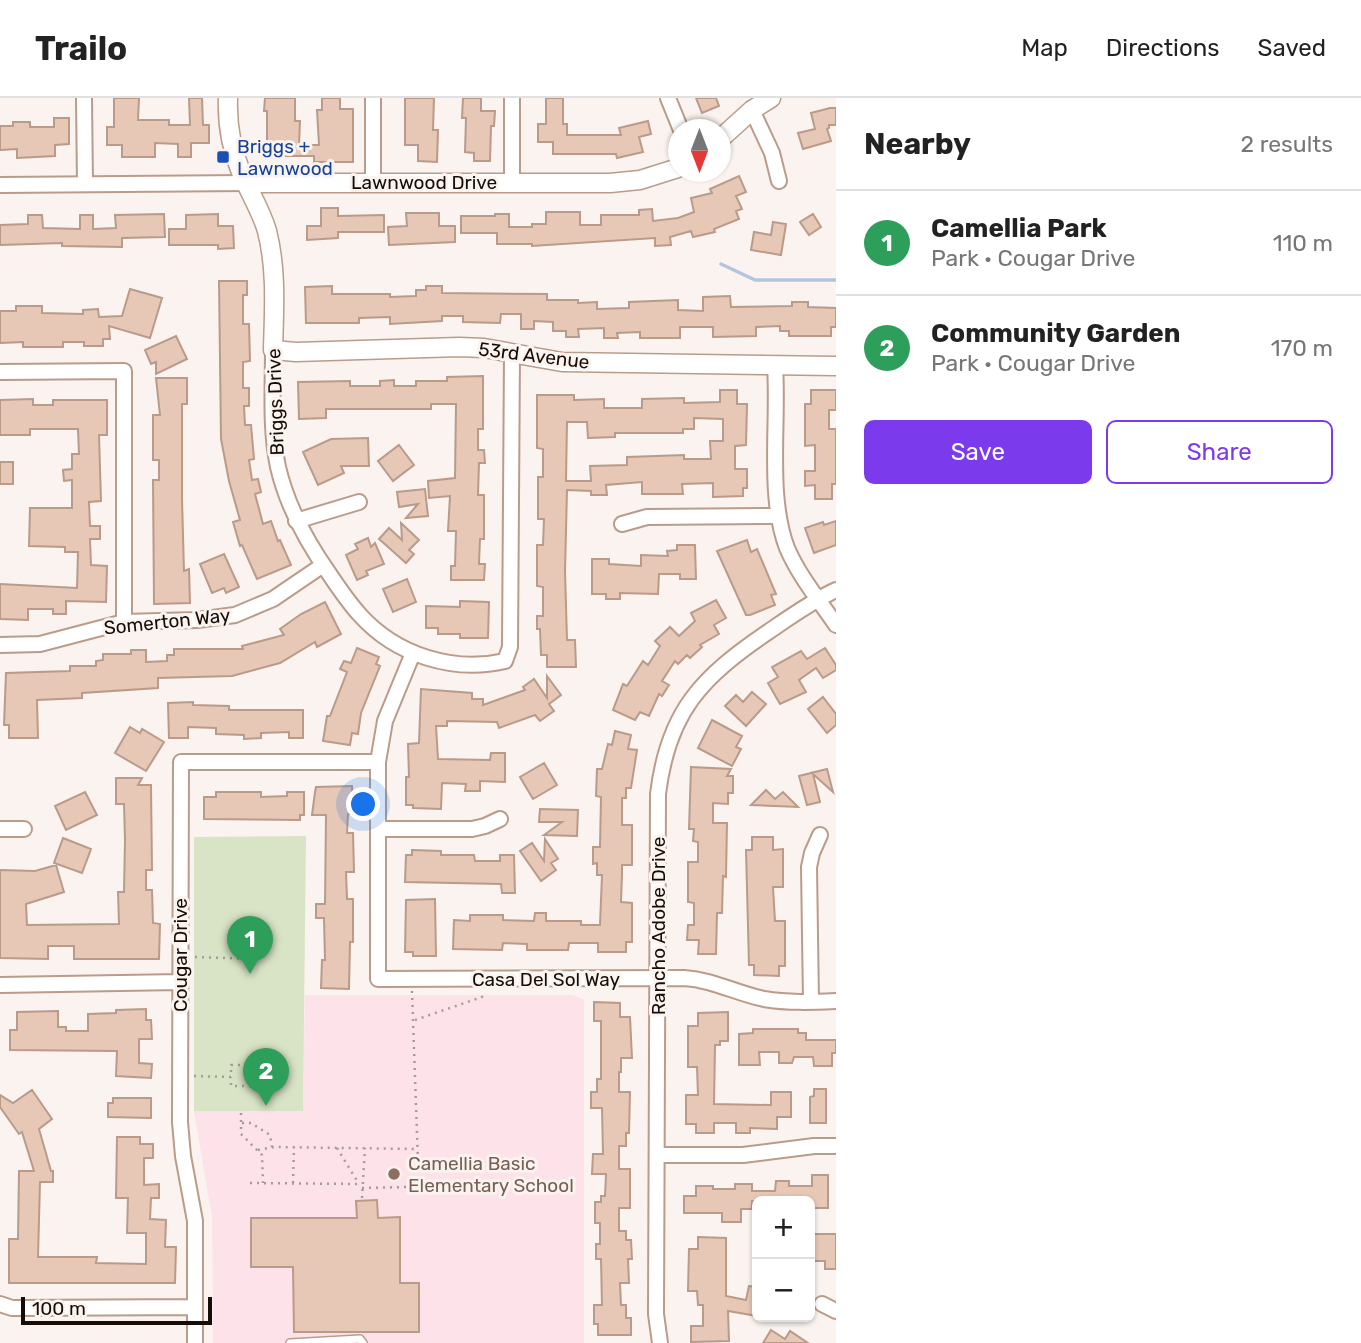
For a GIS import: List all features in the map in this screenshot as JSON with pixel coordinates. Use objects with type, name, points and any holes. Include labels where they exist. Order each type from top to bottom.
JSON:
[{"type":"street","points":[[84,98],[85,184]]},
{"type":"street","name":"Briggs Drive","points":[[228,98],[231,142],[246,183],[258,206],[271,250],[274,276],[274,446],[285,494],[296,521],[323,565],[360,616],[378,632],[413,653],[443,662],[465,665],[505,661],[510,647],[512,354]]},
{"type":"street","points":[[373,98],[373,182]]},
{"type":"street","points":[[512,98],[512,181]]},
{"type":"street","points":[[668,98],[677,119]]},
{"type":"street","points":[[731,129],[752,110],[771,98]]},
{"type":"street","points":[[752,110],[777,165],[779,181]]},
{"type":"street","name":"Lawnwood Drive","points":[[0,185],[625,182],[668,171]]},
{"type":"street","name":"53rd Avenue","points":[[273,350],[296,352],[459,347],[484,348],[562,362],[836,366]]},
{"type":"street","points":[[775,366],[778,516],[792,556],[836,625]]},
{"type":"street","points":[[0,372],[124,371],[124,622]]},
{"type":"street","points":[[296,521],[359,502]]},
{"type":"street","points":[[622,523],[647,517],[778,516]]},
{"type":"street","name":"Somerton Way","points":[[0,645],[40,644],[124,622],[206,620],[235,615],[273,599],[323,565]]},
{"type":"street","name":"Rancho Adobe Drive","points":[[660,1343],[656,1314],[658,794],[661,769],[668,744],[689,702],[723,664],[818,598],[836,590]]},
{"type":"street","points":[[413,653],[385,721],[378,762],[378,829],[472,829],[500,819]]},
{"type":"street","name":"Cougar Drive","points":[[195,1343],[195,1221],[180,1129],[181,762],[378,762]]},
{"type":"street","points":[[0,829],[24,829]]},
{"type":"street","name":"Casa Del Sol Way","points":[[378,829],[378,979],[699,979],[719,983],[763,999],[836,1001]]},
{"type":"street","points":[[811,1002],[809,867],[820,835]]},
{"type":"street","points":[[0,985],[180,982]]},
{"type":"street","points":[[657,1155],[743,1155],[814,1146],[836,1146]]},
{"type":"street","points":[[0,1304],[12,1308],[195,1307]]},
{"type":"street","points":[[822,1304],[836,1311]]},
{"type":"lane","points":[[290,1343],[360,1339],[363,1343]]},
{"type":"path","points":[[195,957],[258,959],[257,953]]},
{"type":"path","points":[[412,991],[418,1162]]},
{"type":"path","points":[[413,1020],[482,997],[482,991]]},
{"type":"path","points":[[231,1086],[265,1086],[266,1065],[231,1065],[231,1077],[231,1086],[231,1091]]},
{"type":"path","points":[[194,1076],[231,1077]]},
{"type":"path","points":[[241,1113],[241,1134],[262,1155],[263,1184]]},
{"type":"path","points":[[241,1123],[251,1123],[270,1135],[272,1147]]},
{"type":"path","points":[[258,1150],[272,1147],[417,1149]]},
{"type":"path","points":[[293,1184],[294,1147]]},
{"type":"path","points":[[337,1148],[361,1185],[362,1198]]},
{"type":"path","points":[[361,1185],[365,1148]]},
{"type":"path","points":[[250,1184],[408,1187]]},
{"type":"shaded area","name":"Camellia Basic Elementary School","points":[[305,995],[573,995],[584,1000],[584,1343],[213,1343],[212,1218],[194,1111],[303,1110]]},
{"type":"green space","points":[[306,836],[303,1111],[194,1111],[194,837]]},
{"type":"building","points":[[114,98],[139,98],[138,120],[169,120],[169,125],[190,125],[189,98],[202,98],[203,125],[209,125],[209,143],[191,143],[191,157],[178,157],[178,144],[155,143],[155,157],[122,157],[122,145],[107,145],[107,127],[114,127]]},
{"type":"building","points":[[265,98],[295,98],[295,121],[300,121],[299,145],[319,145],[317,110],[322,110],[322,98],[340,98],[340,109],[353,109],[353,162],[314,162],[314,156],[284,156],[284,142],[267,142]]},
{"type":"building","points":[[405,98],[434,98],[433,130],[438,130],[437,162],[418,161],[418,145],[405,145]]},
{"type":"building","points":[[463,98],[481,98],[481,111],[495,111],[494,126],[491,126],[490,161],[474,161],[474,153],[465,152],[466,118],[462,118]]},
{"type":"building","points":[[546,98],[563,98],[563,124],[567,124],[567,135],[621,135],[619,128],[648,121],[651,134],[639,137],[643,152],[617,158],[616,154],[553,154],[553,142],[538,142],[538,124],[546,124]]},
{"type":"building","points":[[696,98],[716,98],[719,106],[702,113]]},
{"type":"building","points":[[836,108],[836,125],[829,125],[827,129],[831,141],[803,149],[798,133],[815,129],[811,113]]},
{"type":"building","points":[[54,118],[69,118],[69,144],[55,145],[55,156],[17,158],[17,149],[0,150],[0,126],[13,126],[13,122],[30,122],[30,127],[54,127]]},
{"type":"building","points":[[739,176],[746,192],[736,196],[742,209],[736,211],[739,219],[714,229],[715,232],[693,237],[691,231],[670,237],[671,245],[655,246],[655,238],[532,246],[497,244],[497,233],[461,233],[461,216],[509,214],[509,227],[546,224],[546,212],[580,212],[580,225],[601,225],[601,215],[639,215],[639,210],[652,209],[653,221],[678,218],[694,212],[691,198],[712,193],[710,189],[731,182]]},
{"type":"building","points":[[321,208],[338,208],[338,216],[384,215],[384,232],[338,232],[338,238],[307,240],[307,226],[321,226]]},
{"type":"building","points":[[406,213],[439,213],[439,226],[455,226],[455,242],[389,245],[388,227],[407,226]]},
{"type":"building","points":[[164,214],[165,237],[122,238],[122,247],[62,246],[62,243],[0,245],[0,225],[28,224],[28,215],[42,215],[43,228],[80,229],[80,215],[93,215],[93,229],[116,228],[115,215]]},
{"type":"building","points":[[218,214],[218,226],[233,226],[234,248],[218,249],[218,245],[169,245],[169,229],[186,229],[186,215]]},
{"type":"building","points":[[813,214],[821,227],[809,235],[800,222]]},
{"type":"building","points":[[773,222],[786,224],[781,255],[751,250],[754,232],[771,235]]},
{"type":"building","points":[[219,281],[247,281],[247,295],[243,295],[243,324],[249,324],[250,361],[243,362],[243,388],[249,388],[249,406],[244,406],[245,425],[251,425],[254,459],[249,460],[252,480],[258,479],[261,492],[255,494],[263,524],[271,521],[291,565],[257,579],[242,545],[240,546],[233,522],[240,520],[221,439]]},
{"type":"building","points":[[332,286],[332,294],[390,294],[390,297],[416,296],[416,290],[426,290],[426,286],[442,286],[442,293],[547,294],[547,300],[597,302],[597,309],[629,308],[629,302],[678,300],[678,310],[703,311],[703,297],[730,296],[731,307],[792,306],[792,302],[808,302],[808,307],[836,308],[836,327],[831,327],[831,336],[789,336],[789,331],[780,331],[780,326],[756,327],[756,336],[713,337],[713,327],[680,327],[680,338],[640,338],[640,332],[617,333],[618,338],[604,338],[604,328],[578,329],[579,337],[566,337],[566,331],[553,331],[553,322],[534,321],[534,329],[521,329],[521,314],[501,314],[500,323],[463,322],[463,316],[442,316],[442,321],[390,324],[390,317],[359,318],[359,323],[306,323],[305,287]]},
{"type":"building","points":[[130,289],[162,298],[150,338],[109,326],[110,339],[103,339],[103,346],[84,346],[84,342],[63,342],[63,347],[23,347],[23,342],[0,343],[0,311],[16,311],[16,306],[42,306],[42,313],[83,314],[83,310],[98,309],[99,317],[122,316]]},
{"type":"building","points":[[176,336],[187,359],[156,374],[156,362],[151,364],[145,350]]},
{"type":"building","points":[[483,376],[483,429],[478,429],[478,450],[484,450],[485,463],[479,463],[478,495],[484,495],[484,539],[480,539],[479,564],[485,564],[484,580],[451,580],[451,566],[455,566],[456,531],[448,531],[450,496],[429,498],[428,481],[455,478],[456,404],[431,404],[431,409],[326,409],[326,418],[299,419],[298,382],[350,381],[350,386],[380,386],[380,381],[394,380],[394,386],[416,386],[416,381],[447,381],[447,377]]},
{"type":"building","points":[[156,378],[187,378],[187,404],[182,404],[182,499],[184,571],[189,569],[190,603],[154,604],[153,480],[159,480],[159,460],[153,460],[153,415],[160,415]]},
{"type":"building","points":[[720,390],[737,390],[737,404],[747,404],[746,445],[735,446],[735,469],[747,469],[747,488],[743,488],[743,496],[713,497],[713,483],[682,484],[683,494],[642,494],[642,482],[606,485],[607,495],[567,490],[567,640],[575,640],[576,667],[547,667],[547,655],[541,655],[540,629],[537,629],[537,616],[543,616],[543,587],[537,586],[537,545],[543,545],[544,519],[538,519],[538,477],[543,477],[543,449],[537,448],[537,395],[574,395],[574,400],[604,399],[604,408],[642,408],[642,399],[684,398],[684,403],[720,402]],"holes":[[[694,418],[723,419],[723,441],[710,441],[711,459],[684,459],[684,455],[627,457],[627,465],[590,466],[591,481],[566,481],[567,422],[587,422],[588,438],[615,437],[615,433],[683,433],[683,429],[694,429]]]},
{"type":"building","points":[[811,390],[836,390],[836,410],[829,410],[829,429],[836,429],[836,484],[832,484],[832,499],[815,499],[815,485],[805,486],[805,471],[815,471],[815,445],[805,446],[805,404],[811,404]]},
{"type":"building","points":[[33,399],[33,405],[53,405],[53,400],[107,400],[107,435],[99,435],[101,501],[89,502],[90,526],[100,526],[100,539],[90,539],[91,565],[107,566],[106,602],[66,601],[66,614],[53,614],[53,609],[28,609],[28,620],[0,619],[0,584],[77,588],[78,552],[65,552],[65,547],[29,546],[30,508],[72,508],[72,480],[64,481],[63,470],[72,469],[72,454],[79,454],[78,429],[30,429],[30,435],[0,435],[0,400]]},
{"type":"building","points":[[368,438],[369,466],[341,466],[344,473],[318,485],[303,452],[331,439]]},
{"type":"building","points":[[399,445],[414,465],[393,481],[378,461]]},
{"type":"building","points":[[0,462],[13,462],[13,484],[0,484]]},
{"type":"building","points":[[425,489],[428,516],[406,518],[418,504],[399,507],[397,492]]},
{"type":"building","points":[[836,521],[836,545],[814,553],[805,528]]},
{"type":"building","points":[[401,523],[419,540],[409,550],[414,554],[406,563],[379,539],[389,528],[402,540]]},
{"type":"building","points":[[368,538],[371,547],[375,543],[384,564],[366,571],[368,575],[357,580],[346,555],[358,549],[355,544]]},
{"type":"building","points":[[747,540],[751,552],[757,549],[776,594],[771,595],[775,605],[750,615],[746,615],[717,551]]},
{"type":"building","points":[[677,545],[695,545],[696,579],[680,579],[680,574],[659,574],[658,594],[620,593],[620,599],[606,599],[606,594],[592,594],[592,559],[609,559],[609,564],[641,566],[641,555],[668,556],[667,551],[677,550]]},
{"type":"building","points":[[224,554],[239,587],[226,593],[224,588],[212,593],[200,564]]},
{"type":"building","points":[[407,579],[416,602],[393,612],[383,589]]},
{"type":"building","points":[[716,600],[726,618],[714,625],[719,634],[700,645],[702,647],[690,658],[687,655],[678,664],[675,661],[662,681],[669,685],[662,696],[659,694],[649,716],[640,712],[635,720],[613,710],[623,684],[627,686],[643,661],[648,665],[660,646],[655,641],[670,627],[679,636],[695,621],[691,613]]},
{"type":"building","points":[[460,601],[489,602],[488,638],[460,638],[460,634],[438,634],[438,628],[426,628],[426,606],[460,607]]},
{"type":"building","points":[[325,602],[341,634],[317,647],[315,642],[280,663],[232,676],[158,678],[158,688],[82,693],[82,698],[37,700],[38,738],[9,738],[9,725],[4,725],[6,673],[70,671],[70,666],[96,666],[96,661],[103,660],[103,654],[131,654],[131,650],[146,650],[146,662],[167,661],[167,655],[174,655],[174,649],[243,649],[242,646],[284,635],[280,629]]},
{"type":"building","points":[[357,648],[379,657],[376,664],[380,666],[361,713],[358,734],[352,733],[350,745],[323,741],[327,716],[330,716],[347,672],[340,669],[344,661],[351,663]]},
{"type":"building","points":[[825,648],[836,665],[836,670],[823,678],[816,668],[799,680],[806,692],[780,704],[768,683],[778,677],[772,667],[801,651],[807,659]]},
{"type":"building","points":[[547,676],[561,695],[549,704],[554,711],[540,721],[535,715],[499,728],[497,722],[447,721],[447,726],[436,726],[438,759],[490,760],[491,753],[505,753],[505,782],[480,781],[480,791],[465,791],[466,784],[442,783],[441,809],[413,808],[413,805],[406,805],[408,744],[419,743],[421,689],[472,693],[472,699],[483,699],[483,705],[525,690],[523,687],[534,679],[547,698]]},
{"type":"building","points":[[752,692],[766,704],[746,726],[725,706],[736,695],[743,702]]},
{"type":"building","points":[[823,697],[836,714],[836,725],[827,733],[808,709]]},
{"type":"building","points":[[193,702],[193,705],[229,706],[229,710],[303,710],[303,738],[289,738],[289,732],[261,733],[261,738],[244,739],[244,735],[216,734],[216,728],[188,727],[188,738],[169,738],[168,703]]},
{"type":"building","points":[[712,720],[742,736],[736,747],[741,749],[732,766],[698,748]]},
{"type":"building","points":[[130,727],[140,733],[142,729],[164,742],[146,771],[115,753]]},
{"type":"building","points":[[615,731],[631,735],[628,749],[637,750],[631,788],[626,788],[626,798],[622,798],[622,825],[632,825],[632,865],[622,865],[621,902],[632,903],[632,942],[626,942],[626,952],[598,952],[598,943],[569,943],[568,950],[527,950],[527,944],[503,943],[502,950],[453,949],[454,920],[470,921],[470,915],[503,915],[503,920],[534,921],[535,913],[546,913],[546,921],[581,921],[581,925],[600,925],[602,875],[597,875],[597,863],[593,864],[593,847],[600,847],[601,797],[596,796],[597,769],[602,769],[608,744],[612,745]]},
{"type":"building","points":[[544,763],[557,785],[533,799],[520,777]]},
{"type":"building","points":[[691,767],[731,769],[727,776],[733,776],[733,793],[728,793],[728,804],[713,803],[713,823],[727,823],[726,877],[723,876],[722,913],[717,913],[716,954],[698,954],[699,940],[687,940],[688,925],[694,925],[694,903],[688,902],[688,862],[698,862],[698,842],[693,841],[694,829],[689,829]]},
{"type":"building","points":[[827,769],[833,792],[813,774],[820,802],[807,805],[799,776]]},
{"type":"building","points":[[116,778],[142,778],[138,785],[151,785],[152,870],[146,870],[146,890],[152,890],[153,923],[160,924],[159,959],[74,959],[74,946],[48,946],[48,959],[0,958],[0,870],[35,871],[56,865],[64,892],[26,904],[27,925],[119,924],[118,892],[124,892],[125,840],[124,804],[116,804]]},
{"type":"building","points":[[352,786],[353,814],[348,814],[347,833],[353,833],[354,872],[346,872],[347,899],[353,899],[349,989],[321,988],[322,960],[325,960],[324,918],[316,918],[316,904],[325,904],[326,815],[312,815],[315,792],[316,787]]},
{"type":"building","points":[[766,790],[775,799],[783,792],[798,807],[751,805]]},
{"type":"building","points":[[85,792],[97,815],[66,830],[55,806]]},
{"type":"building","points":[[216,792],[261,792],[261,797],[304,792],[304,815],[300,815],[300,820],[204,819],[204,797],[216,797]]},
{"type":"building","points":[[540,809],[578,810],[577,836],[544,835],[562,822],[539,822]]},
{"type":"building","points":[[752,837],[773,837],[773,850],[783,849],[783,887],[773,887],[775,921],[785,921],[785,966],[779,966],[779,976],[754,975],[754,965],[749,965],[746,850],[752,850]]},
{"type":"building","points":[[63,838],[91,849],[82,873],[54,863]]},
{"type":"building","points":[[545,839],[558,859],[551,863],[556,870],[541,881],[520,851],[532,843],[544,861]]},
{"type":"building","points":[[412,850],[441,851],[441,855],[474,855],[475,861],[500,861],[500,855],[514,855],[515,893],[502,893],[501,884],[405,882],[406,855],[412,855]]},
{"type":"building","points":[[435,899],[436,956],[413,956],[413,952],[405,952],[406,900]]},
{"type":"building","points":[[594,1002],[620,1003],[620,1017],[630,1017],[632,1058],[621,1058],[619,1072],[619,1092],[630,1092],[629,1133],[626,1133],[626,1146],[619,1146],[619,1169],[630,1169],[630,1208],[619,1208],[619,1231],[626,1231],[626,1240],[631,1240],[632,1259],[628,1259],[629,1283],[620,1283],[621,1305],[626,1305],[626,1318],[631,1318],[631,1335],[598,1335],[598,1324],[594,1324],[594,1305],[602,1305],[601,1259],[596,1259],[596,1244],[600,1244],[600,1223],[595,1223],[595,1202],[601,1202],[601,1196],[605,1196],[606,1174],[592,1174],[593,1154],[603,1154],[602,1108],[591,1108],[591,1092],[597,1092],[597,1079],[601,1079],[601,1021],[594,1021]]},
{"type":"building","points":[[146,1009],[146,1020],[151,1020],[152,1039],[139,1039],[139,1063],[152,1064],[151,1078],[116,1076],[117,1051],[10,1050],[10,1030],[17,1030],[17,1012],[58,1011],[58,1027],[66,1027],[66,1031],[88,1031],[88,1014]]},
{"type":"building","points":[[728,1012],[728,1041],[720,1041],[720,1045],[715,1045],[714,1104],[771,1105],[771,1092],[791,1092],[791,1117],[777,1117],[777,1129],[750,1128],[750,1133],[736,1133],[736,1123],[714,1123],[714,1133],[696,1133],[696,1124],[686,1124],[686,1095],[698,1095],[697,1067],[688,1067],[688,1026],[698,1026],[698,1013]]},
{"type":"building","points":[[753,1029],[798,1029],[798,1033],[806,1033],[806,1040],[836,1040],[832,1066],[814,1066],[813,1057],[794,1057],[792,1063],[779,1063],[779,1052],[759,1052],[760,1065],[739,1065],[739,1034],[753,1033]]},
{"type":"building","points":[[814,1089],[826,1089],[826,1123],[810,1123],[810,1097],[814,1096]]},
{"type":"building","points":[[32,1090],[52,1119],[39,1129],[53,1171],[53,1182],[40,1182],[38,1257],[97,1257],[96,1263],[146,1264],[146,1233],[127,1233],[128,1198],[116,1198],[117,1137],[140,1137],[140,1144],[153,1144],[153,1158],[144,1158],[144,1185],[159,1184],[159,1198],[151,1198],[150,1219],[166,1220],[165,1247],[176,1247],[175,1283],[9,1283],[9,1239],[18,1239],[19,1171],[34,1171],[22,1132],[19,1134],[0,1107],[0,1095],[13,1103]]},
{"type":"building","points":[[113,1098],[151,1098],[151,1118],[108,1117],[108,1103],[113,1103]]},
{"type":"building","points":[[812,1175],[828,1175],[828,1208],[815,1208],[815,1196],[752,1196],[752,1209],[741,1209],[741,1222],[722,1222],[722,1213],[684,1213],[684,1196],[696,1196],[696,1186],[735,1189],[735,1184],[752,1184],[752,1191],[775,1191],[776,1181],[789,1181],[789,1186],[812,1186]]},
{"type":"building","points":[[377,1200],[378,1218],[400,1217],[400,1283],[419,1283],[419,1332],[294,1332],[293,1267],[251,1267],[251,1218],[357,1218],[356,1201]]},
{"type":"building","points":[[815,1234],[836,1234],[836,1269],[825,1269],[825,1261],[815,1261]]},
{"type":"building","points":[[698,1237],[726,1238],[726,1296],[746,1300],[749,1286],[752,1286],[752,1315],[728,1311],[729,1341],[691,1342],[691,1326],[703,1326],[703,1305],[698,1305],[697,1291],[688,1291],[689,1249],[698,1249]]},
{"type":"building","points":[[771,1330],[785,1339],[790,1331],[808,1343],[763,1343]]},
{"type":"waterway","points":[[721,264],[755,280],[836,280]]},
{"type":"place","name":"Briggs + Lawnwood","points":[[223,157]]},
{"type":"place","name":"Camellia Park","points":[[250,974]]},
{"type":"place","name":"Community Garden","points":[[266,1106]]},
{"type":"place","name":"Camellia Basic Elementary School","points":[[394,1174]]}]
